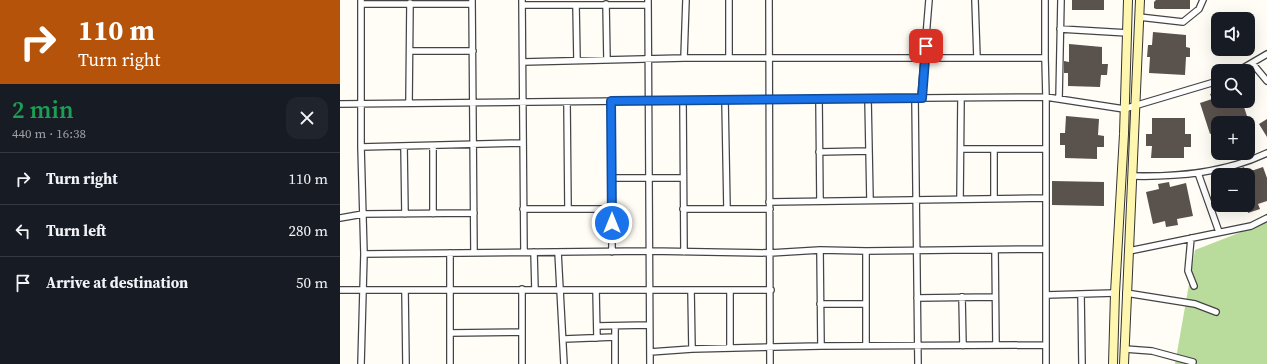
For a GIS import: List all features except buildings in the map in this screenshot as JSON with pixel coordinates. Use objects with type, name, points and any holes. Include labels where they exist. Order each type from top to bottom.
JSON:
[{"type":"main road","points":[[1113,364],[1115,293],[1128,33],[1128,0]]},
{"type":"main road","points":[[1124,364],[1140,0]]},
{"type":"street","points":[[684,58],[686,0]]},
{"type":"street","points":[[729,0],[729,58]]},
{"type":"street","points":[[769,0],[769,206],[771,290],[770,364]]},
{"type":"street","points":[[918,364],[916,199],[918,98],[924,59],[929,0]]},
{"type":"street","points":[[975,0],[977,58]]},
{"type":"street","points":[[1045,0],[1046,364]]},
{"type":"street","points":[[1060,99],[1061,0]]},
{"type":"street","points":[[1139,17],[1183,22],[1199,9],[1203,0]]},
{"type":"street","points":[[361,364],[364,254],[361,147],[361,2],[472,2],[474,253]]},
{"type":"street","points":[[524,252],[522,2],[576,5],[648,2],[650,364]]},
{"type":"street","points":[[409,103],[410,3]]},
{"type":"street","points":[[606,4],[607,60]]},
{"type":"street","points":[[576,5],[577,60]]},
{"type":"street","points":[[1060,29],[1128,33]]},
{"type":"street","points":[[410,51],[472,51]]},
{"type":"street","points":[[1267,54],[1252,63],[1267,82]]},
{"type":"street","points":[[523,62],[684,58],[1045,58]]},
{"type":"street","points":[[340,104],[1046,97],[1124,109],[1136,107],[1211,83]]},
{"type":"street","points":[[960,199],[961,98]]},
{"type":"street","points":[[819,99],[820,201]]},
{"type":"street","points":[[868,99],[870,200]]},
{"type":"street","points":[[683,100],[684,252]]},
{"type":"street","points":[[725,100],[727,209]]},
{"type":"street","points":[[611,101],[612,252]]},
{"type":"street","points":[[567,102],[568,209]]},
{"type":"street","points":[[361,147],[473,146],[523,143]]},
{"type":"street","points":[[404,146],[405,214]]},
{"type":"street","points":[[433,146],[433,214]]},
{"type":"street","points":[[961,149],[1045,149]]},
{"type":"street","points":[[994,149],[994,199]]},
{"type":"street","points":[[819,152],[869,151]]},
{"type":"street","points":[[1132,176],[1166,177],[1198,173],[1246,163],[1267,153]]},
{"type":"street","points":[[1198,173],[1219,232]]},
{"type":"street","points":[[611,178],[683,178]]},
{"type":"street","points":[[683,209],[727,209],[820,201],[1046,198]]},
{"type":"street","points":[[524,209],[612,208]]},
{"type":"street","points":[[340,218],[363,214],[474,213]]},
{"type":"street","points":[[1129,251],[1251,226],[1267,218]]},
{"type":"street","points":[[1191,238],[1188,271],[1194,286]]},
{"type":"street","points":[[364,254],[649,251],[770,253],[820,250],[866,251],[1046,249]]},
{"type":"street","points":[[820,250],[821,346]]},
{"type":"street","points":[[995,250],[996,345]]},
{"type":"street","points":[[866,251],[866,346]]},
{"type":"street","points":[[534,252],[535,290]]},
{"type":"street","points":[[558,252],[564,339],[564,364]]},
{"type":"street","points":[[450,253],[450,364]]},
{"type":"street","points":[[522,289],[522,364]]},
{"type":"street","points":[[340,290],[771,290]]},
{"type":"street","points":[[405,290],[406,364]]},
{"type":"street","points":[[596,290],[598,338]]},
{"type":"street","points":[[691,290],[692,349]]},
{"type":"street","points":[[730,290],[730,348]]},
{"type":"street","points":[[1046,295],[1115,293]]},
{"type":"street","points":[[1126,293],[1195,304],[1216,312]]},
{"type":"street","points":[[1081,294],[1082,364]]},
{"type":"street","points":[[917,298],[995,297]]},
{"type":"street","points":[[962,298],[963,346]]},
{"type":"street","points":[[820,304],[866,304]]},
{"type":"street","points":[[597,326],[650,325]]},
{"type":"street","points":[[615,326],[615,364]]},
{"type":"street","points":[[450,333],[522,332]]},
{"type":"street","points":[[564,339],[615,337]]},
{"type":"street","points":[[650,352],[692,349],[821,346],[1045,345]]},
{"type":"street","points":[[1125,349],[1152,350],[1194,362]]},
{"type":"green space","points":[[1267,222],[1267,364],[1175,364],[1195,250]]},
{"type":"route","points":[[612,223],[611,101],[922,98],[926,46]]}]
